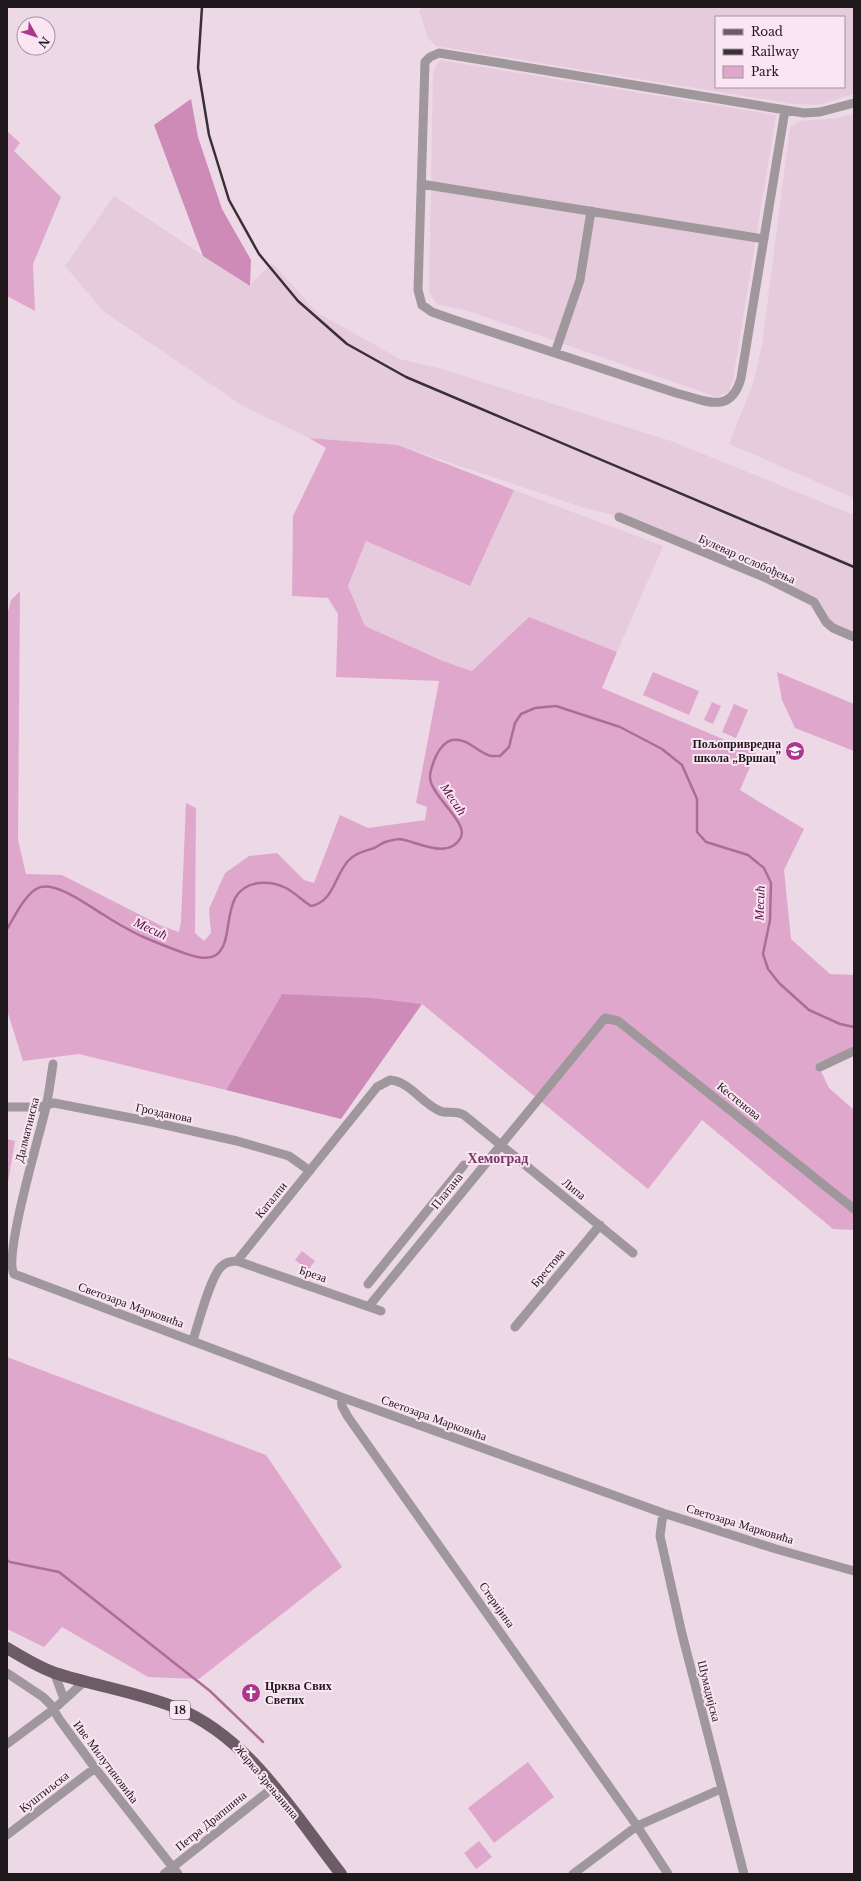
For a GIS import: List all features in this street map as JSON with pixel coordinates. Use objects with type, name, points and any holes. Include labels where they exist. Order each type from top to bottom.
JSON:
[{"type":"main road","name":"18","points":[[7,1648],[54,1672],[85,1681]]},
{"type":"main road","name":"Жарка Зрењанина","points":[[85,1681],[158,1702],[198,1718],[236,1745],[274,1787],[341,1874]]},
{"type":"street","points":[[785,110],[741,378],[737,391],[729,399],[714,403],[676,393],[432,312],[422,305],[418,290],[421,184],[425,62],[430,57],[439,53],[804,113],[820,112],[854,103]]},
{"type":"street","points":[[421,184],[764,239]]},
{"type":"street","points":[[555,353],[580,280],[591,211]]},
{"type":"street","name":"Булевар ослобођења","points":[[619,517],[764,577],[814,602],[826,622],[833,628],[854,637]]},
{"type":"street","name":"Платана","points":[[369,1306],[605,1018]]},
{"type":"street","name":"Кестенова","points":[[605,1018],[618,1021],[854,1209]]},
{"type":"street","points":[[820,1067],[854,1051]]},
{"type":"street","name":"Далматинска","points":[[12,1272],[11,1265],[19,1211],[47,1105],[54,1064]]},
{"type":"street","name":"Липа","points":[[386,1081],[394,1080],[402,1082],[441,1111],[464,1114],[633,1253]]},
{"type":"street","name":"Каталпи","points":[[193,1340],[214,1277],[222,1266],[231,1261],[237,1261],[377,1087],[386,1081]]},
{"type":"street","name":"Грозданова","points":[[7,1107],[47,1105],[54,1103],[62,1104],[237,1141],[289,1156],[310,1171]]},
{"type":"street","points":[[368,1284],[464,1165]]},
{"type":"street","name":"Брестова","points":[[515,1327],[600,1225]]},
{"type":"street","points":[[399,1245],[411,1255]]},
{"type":"street","name":"Бреза","points":[[237,1261],[381,1311]]},
{"type":"street","name":"Светозара Марковића","points":[[12,1272],[18,1276],[193,1340],[341,1397],[663,1513],[776,1549],[854,1570]]},
{"type":"street","name":"Стеријина","points":[[341,1397],[342,1406],[348,1418],[637,1826],[668,1874]]},
{"type":"street","name":"Шумадијска","points":[[663,1513],[660,1536],[682,1634],[744,1874]]},
{"type":"street","points":[[54,1672],[64,1700]]},
{"type":"street","name":"Иве Милутиновића","points":[[7,1673],[42,1697],[54,1709],[59,1719],[95,1768],[175,1871]]},
{"type":"street","points":[[7,1744],[54,1709],[85,1681]]},
{"type":"street","name":"Куштиљска","points":[[7,1836],[95,1768]]},
{"type":"street","name":"Петра Драпшина","points":[[164,1874],[175,1871],[274,1787]]},
{"type":"street","points":[[573,1874],[637,1826],[722,1789]]},
{"type":"shaded area","points":[[424,7],[854,7],[854,94],[818,105],[794,104],[436,46],[428,38],[419,10]]},
{"type":"shaded area","points":[[440,60],[776,115],[733,380],[729,392],[717,397],[465,310],[437,304],[429,292],[433,72]]},
{"type":"shaded area","points":[[191,99],[198,137],[222,209],[251,260],[250,286],[203,256],[154,125]]},
{"type":"shaded area","points":[[854,114],[854,498],[729,444],[753,384],[762,345],[790,127],[800,121],[837,118]]},
{"type":"shaded area","points":[[114,196],[249,286],[272,263],[318,313],[400,359],[442,369],[671,441],[854,515],[854,633],[831,623],[799,590],[706,551],[610,514],[584,508],[398,445],[309,438],[243,406],[103,311],[65,266]]},
{"type":"shaded area","points":[[514,490],[663,546],[617,652],[530,618],[473,671],[443,661],[365,626],[348,586],[366,541],[470,586]]},
{"type":"shaded area","points":[[282,994],[371,998],[422,1004],[341,1119],[226,1090]]},
{"type":"green space","points":[[7,131],[20,143],[14,151],[61,197],[33,264],[35,311],[7,296]]},
{"type":"green space","points":[[309,438],[398,445],[514,490],[470,586],[366,541],[348,586],[365,626],[443,661],[472,671],[529,617],[617,652],[602,688],[756,753],[740,790],[804,829],[784,870],[791,939],[830,974],[854,975],[854,1048],[817,1063],[829,1088],[854,1110],[854,1230],[833,1229],[702,1120],[648,1189],[422,1004],[282,994],[226,1090],[79,1054],[23,1061],[7,1010],[7,616],[11,600],[20,591],[18,840],[26,874],[62,875],[162,926],[179,932],[181,921],[186,803],[196,808],[195,933],[204,941],[211,933],[209,909],[225,873],[249,856],[277,853],[304,880],[314,883],[340,815],[368,828],[425,820],[427,807],[416,803],[439,681],[336,677],[338,614],[328,598],[292,596],[293,516],[326,448]]},
{"type":"green space","points":[[653,672],[699,691],[689,715],[643,695]]},
{"type":"green space","points":[[777,672],[854,704],[854,751],[795,728],[782,700]]},
{"type":"green space","points":[[712,702],[721,706],[713,724],[704,720]]},
{"type":"green space","points":[[734,704],[748,710],[736,738],[722,732]]},
{"type":"green space","points":[[7,1139],[15,1141],[7,1188]]},
{"type":"green space","points":[[302,1251],[315,1261],[308,1270],[295,1260]]},
{"type":"green space","points":[[7,1357],[266,1455],[342,1567],[199,1679],[148,1677],[62,1627],[44,1647],[7,1629]]},
{"type":"green space","points":[[528,1762],[554,1797],[494,1843],[468,1808]]},
{"type":"green space","points":[[479,1841],[492,1857],[476,1869],[464,1853]]},
{"type":"waterway","name":"Месић","points":[[7,929],[31,893],[36,889],[52,887],[81,900],[118,924],[141,936],[192,955],[204,958],[212,957],[222,948],[226,939],[232,904],[238,894],[246,887],[259,883],[276,884],[289,890],[311,906],[325,899],[333,888],[343,867],[350,859],[385,842],[400,839],[423,846],[441,849],[449,848],[456,844],[461,837],[462,831],[454,816],[436,792],[430,777],[433,764],[440,749],[449,741],[457,740],[468,743],[491,756],[500,756],[509,747],[515,723],[521,714],[535,708],[556,706],[620,727],[662,749],[682,765],[697,799],[697,832],[706,842],[748,855],[764,868],[771,883],[770,920],[763,954],[768,969],[779,983],[809,1010],[840,1024],[854,1027]]},
{"type":"waterway","points":[[7,1560],[10,1562],[59,1572],[210,1691],[263,1742]]},
{"type":"railway","points":[[202,7],[198,68],[209,135],[229,200],[259,254],[298,301],[347,344],[406,377],[854,567]]},
{"type":"place","name":"Пољопривредна школа „Вршац”","points":[[795,751]]},
{"type":"place","name":"Црква Свих Светих","points":[[251,1693]]},
{"type":"district","name":"Хемоград","points":[[498,1158]]}]
